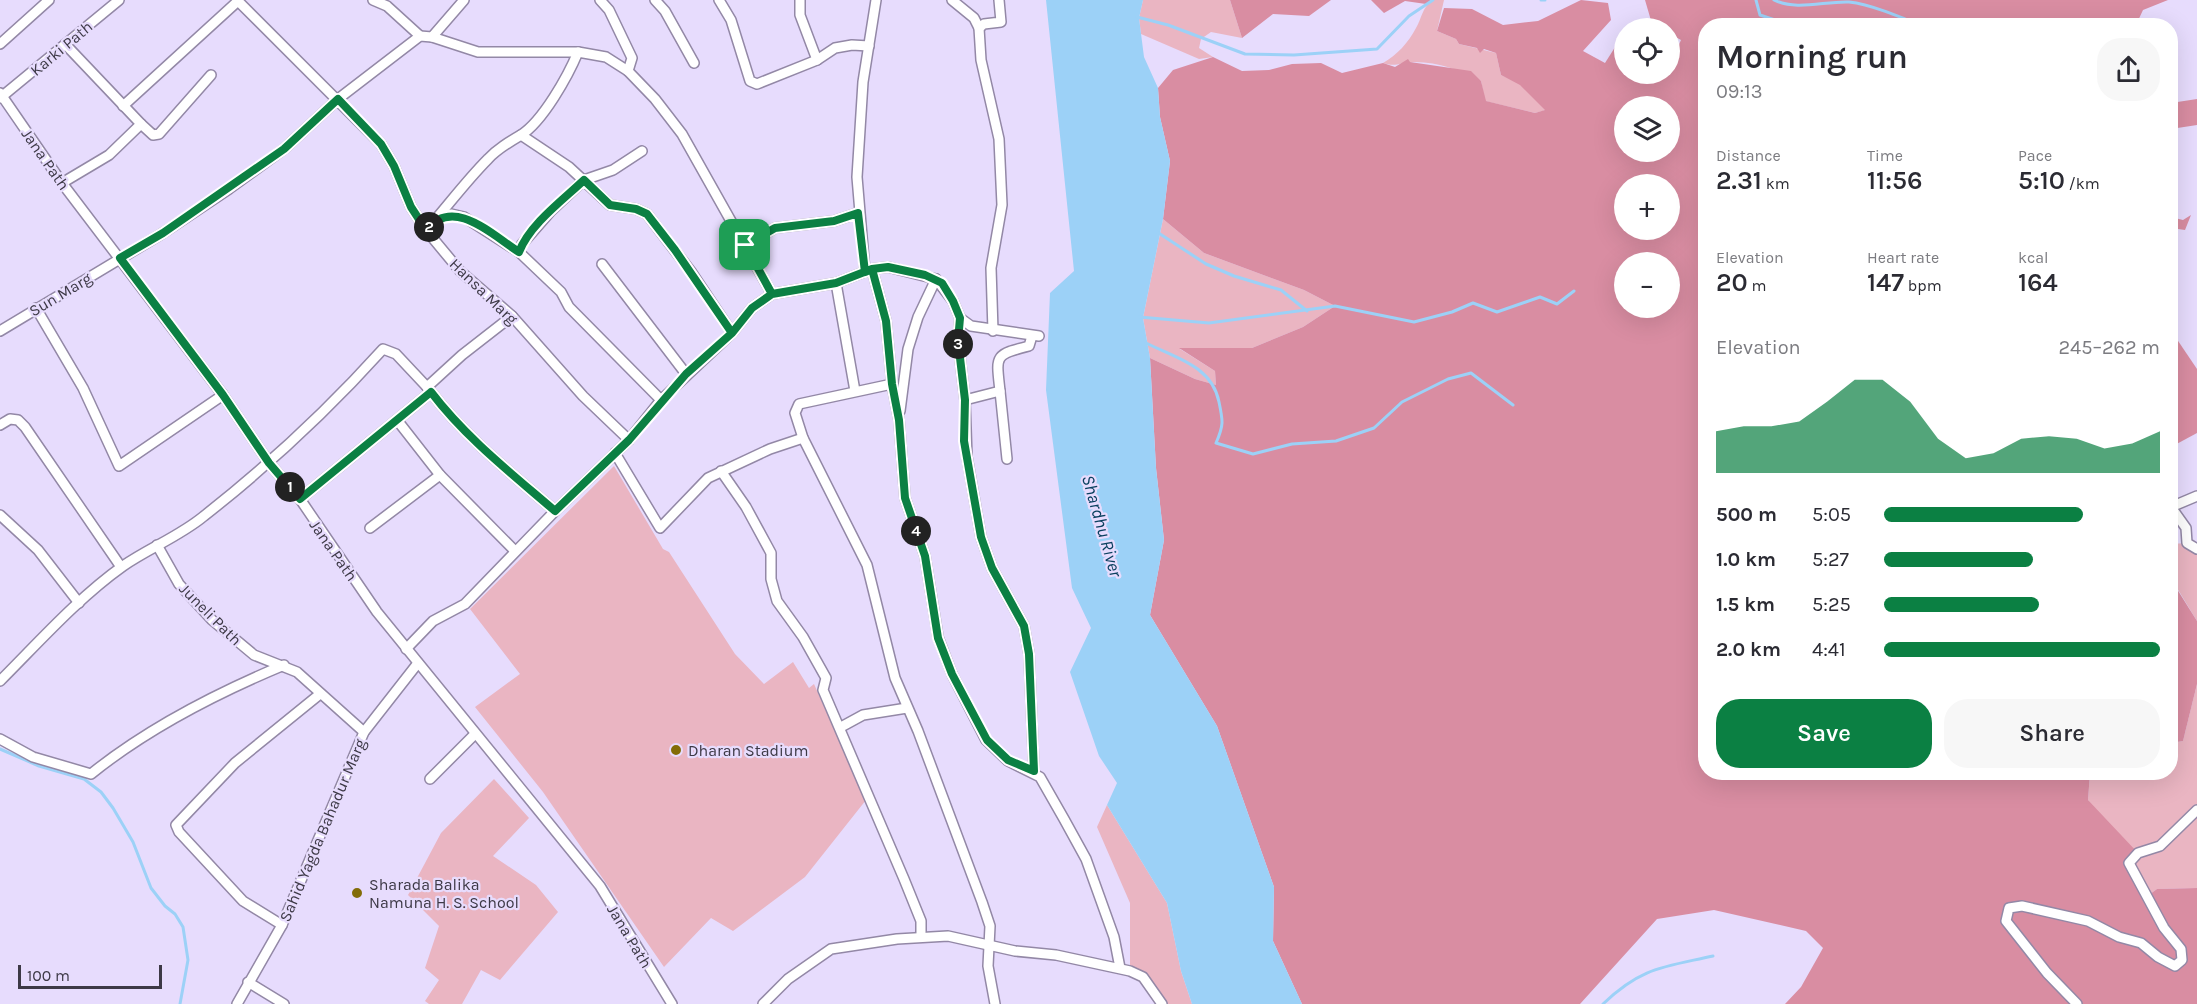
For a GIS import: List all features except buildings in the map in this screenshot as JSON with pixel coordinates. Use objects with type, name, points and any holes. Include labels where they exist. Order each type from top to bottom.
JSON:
[{"type":"street","points":[[0,44],[49,0]]},
{"type":"street","name":"Karki Path","points":[[1,96],[119,0]]},
{"type":"street","points":[[373,0],[387,6],[420,36],[432,37],[478,52],[578,52],[606,57],[628,71],[655,99],[682,134],[772,294]]},
{"type":"street","points":[[432,37],[464,0]]},
{"type":"street","points":[[600,0],[609,10],[632,58],[628,71]]},
{"type":"street","points":[[655,0],[665,11],[694,63]]},
{"type":"street","points":[[719,0],[731,20],[750,81],[757,84],[818,60],[835,48],[852,45],[868,46]]},
{"type":"street","points":[[800,0],[800,15],[818,60]]},
{"type":"street","points":[[876,0],[863,82],[856,177],[858,213],[868,271],[886,321],[892,384],[899,420],[905,498],[925,556],[938,638],[952,674],[987,740],[1008,760],[1034,771],[1040,777],[1086,859],[1114,937],[1120,968]]},
{"type":"street","points":[[952,0],[974,18],[979,28],[981,60],[999,139],[1002,205],[991,268],[993,331]]},
{"type":"street","points":[[979,28],[984,24],[1001,22],[999,0]]},
{"type":"street","points":[[123,106],[237,1]]},
{"type":"street","name":"Hansa Marg","points":[[237,1],[381,144],[394,166],[411,207],[429,227],[460,271],[512,316],[583,396],[629,440]]},
{"type":"street","name":"Sun Marg","points":[[0,332],[36,308],[163,233],[284,149],[338,99],[420,36]]},
{"type":"street","points":[[65,44],[153,135],[159,134],[211,75]]},
{"type":"street","points":[[429,227],[488,159],[521,135],[548,105],[569,75],[578,52]]},
{"type":"street","name":"Jana Path","points":[[1,96],[62,183],[223,395],[269,463],[300,499],[406,649],[593,878],[672,1004]]},
{"type":"street","points":[[62,183],[108,155],[141,124]]},
{"type":"street","points":[[521,135],[584,180],[610,205],[636,209],[647,214],[675,250],[732,333]]},
{"type":"street","points":[[519,252],[522,244],[550,212],[584,180],[613,170],[642,151]]},
{"type":"street","points":[[745,245],[775,228],[834,221],[858,213]]},
{"type":"street","points":[[429,227],[451,214],[465,217],[519,252],[561,292],[569,307],[661,400]]},
{"type":"street","points":[[602,264],[686,374]]},
{"type":"street","points":[[406,649],[433,621],[465,604],[555,511],[629,440],[661,400],[732,333],[752,308],[772,294],[836,283],[868,271],[888,267],[936,279],[953,301],[960,318],[960,369],[965,400],[964,441],[981,537],[992,568],[1024,626],[1029,654],[1034,771]]},
{"type":"street","points":[[899,420],[908,349],[918,317],[936,279]]},
{"type":"street","points":[[836,283],[855,392]]},
{"type":"street","points":[[36,308],[83,388],[119,466],[223,395]]},
{"type":"street","points":[[300,499],[397,420],[462,356],[512,316]]},
{"type":"street","points":[[960,318],[971,326],[1035,336],[1029,345],[1003,352],[999,358],[1007,459]]},
{"type":"street","points":[[0,681],[79,603],[121,567],[201,519],[269,463],[346,390],[383,349],[396,354],[450,417],[555,511]]},
{"type":"street","points":[[892,384],[799,404],[795,413],[803,438],[867,565],[876,595],[886,650],[982,902],[990,926],[987,943],[995,1004]]},
{"type":"street","points":[[965,400],[1000,391]]},
{"type":"street","points":[[0,425],[10,419],[18,420],[25,427],[121,567]]},
{"type":"street","points":[[397,420],[440,475],[515,551]]},
{"type":"street","points":[[615,453],[660,528],[696,489],[721,471],[803,438]]},
{"type":"street","points":[[721,471],[746,507],[771,553],[771,579],[777,601],[826,678],[823,690],[841,727],[917,910],[921,936]]},
{"type":"street","points":[[370,528],[440,475]]},
{"type":"street","points":[[2178,504],[2197,496]]},
{"type":"street","points":[[0,515],[38,550],[79,603]]},
{"type":"street","points":[[2178,518],[2186,528],[2187,543],[2197,549]]},
{"type":"street","name":"Juneli Path","points":[[157,545],[179,584],[212,620],[254,655],[297,672],[364,732]]},
{"type":"street","name":"Sahid Yagda Bahadur Marg","points":[[237,1004],[248,981],[282,925],[364,732],[418,663]]},
{"type":"street","points":[[0,739],[33,757],[91,774],[191,709],[284,665]]},
{"type":"street","points":[[282,925],[243,901],[226,885],[179,832],[176,825],[235,763],[320,694]]},
{"type":"street","points":[[841,727],[863,715],[907,708]]},
{"type":"street","points":[[430,779],[475,734]]},
{"type":"street","points":[[2077,1004],[2047,973],[2006,921],[2009,909],[2022,906],[2088,921],[2120,937],[2141,943],[2158,957],[2175,966],[2182,960],[2181,949],[2164,928],[2129,863],[2138,853],[2160,846],[2197,810]]},
{"type":"street","points":[[763,1004],[788,979],[831,949],[921,936],[948,936],[1015,951],[1120,968],[1143,976],[1162,1004]]},
{"type":"street","points":[[248,981],[284,1004]]},
{"type":"shaded area","points":[[1143,0],[1230,0],[1242,38],[1211,32],[1201,39],[1199,48],[1213,57],[1199,59],[1141,34],[1139,18]]},
{"type":"shaded area","points":[[1230,0],[1331,0],[1309,16],[1273,14],[1242,38]]},
{"type":"shaded area","points":[[1371,0],[1433,0],[1426,4],[1405,1],[1384,13]]},
{"type":"shaded area","points":[[1433,0],[1444,0],[1437,31],[1456,39],[1459,44],[1496,53],[1501,75],[1520,84],[1546,110],[1535,113],[1485,101],[1481,81],[1448,67],[1421,62],[1394,65],[1383,63],[1406,44],[1424,9]]},
{"type":"shaded area","points":[[1581,0],[1608,3],[1611,20],[1583,51],[1605,63],[1614,49],[1614,84],[1680,84],[1680,18],[1650,18],[1645,0],[2168,0],[2143,10],[2139,18],[1698,18],[1698,780],[2089,780],[2088,800],[2138,853],[2129,863],[2146,897],[2157,889],[2197,888],[2197,1004],[1785,1004],[1801,987],[1823,948],[1806,931],[1714,910],[1657,919],[1580,1004],[1302,1004],[1273,941],[1274,887],[1217,726],[1150,615],[1164,540],[1156,468],[1150,358],[1195,379],[1216,385],[1215,371],[1179,348],[1252,348],[1303,327],[1335,306],[1304,290],[1204,253],[1163,219],[1170,161],[1160,117],[1158,88],[1173,70],[1213,57],[1242,71],[1269,70],[1292,64],[1321,63],[1342,73],[1383,63],[1395,67],[1408,59],[1410,62],[1471,71],[1481,81],[1486,101],[1535,113],[1545,110],[1520,85],[1501,75],[1496,53],[1484,49],[1480,53],[1477,48],[1459,44],[1456,39],[1437,31],[1444,8],[1472,9],[1503,25],[1538,21]]},
{"type":"shaded area","points":[[2197,99],[2197,125],[2178,128],[2178,102]]},
{"type":"shaded area","points":[[2191,215],[2185,230],[2178,229],[2178,219],[2183,220]]},
{"type":"shaded area","points":[[1163,219],[1204,253],[1304,290],[1335,306],[1303,327],[1252,348],[1180,349],[1215,371],[1216,385],[1195,379],[1150,358],[1143,318]]},
{"type":"shaded area","points":[[2178,341],[2197,369],[2197,433],[2178,443]]},
{"type":"shaded area","name":"Dharan Stadium","points":[[614,466],[663,549],[669,552],[735,654],[764,684],[793,662],[809,688],[814,684],[866,800],[805,877],[733,931],[711,918],[664,967],[543,792],[475,707],[520,674],[470,609]]},
{"type":"shaded area","points":[[2187,543],[2197,549],[2197,621],[2178,590],[2178,544]]},
{"type":"shaded area","points":[[2178,591],[2197,621],[2197,684],[2183,741],[2178,742]]},
{"type":"shaded area","points":[[2197,684],[2197,888],[2157,889],[2146,897],[2088,800],[2089,780],[2178,780],[2178,742],[2183,741]]},
{"type":"shaded area","points":[[494,779],[529,818],[493,856],[536,885],[558,912],[500,980],[481,970],[462,1004],[429,1004],[425,1001],[439,980],[425,968],[439,926],[408,895],[441,833]]},
{"type":"shaded area","points":[[1107,805],[1167,903],[1181,971],[1192,1004],[1162,1004],[1154,990],[1130,971],[1130,903],[1097,827]]},
{"type":"water","name":"Shardhu River","points":[[1046,0],[1143,0],[1139,18],[1144,57],[1158,88],[1160,117],[1170,161],[1163,219],[1143,318],[1150,358],[1156,468],[1164,540],[1150,615],[1217,726],[1274,887],[1273,941],[1302,1004],[1192,1004],[1181,971],[1167,903],[1107,805],[1117,783],[1099,756],[1070,672],[1091,628],[1072,588],[1046,390],[1050,293],[1074,271]]},
{"type":"waterway","points":[[1137,17],[1168,25],[1245,54],[1294,55],[1377,49],[1409,16],[1433,0]]},
{"type":"waterway","points":[[1756,0],[1760,15],[1769,18]]},
{"type":"waterway","points":[[1774,0],[1792,5],[1857,3],[1902,18]]},
{"type":"waterway","points":[[1157,232],[1206,264],[1234,276],[1281,290],[1307,311]]},
{"type":"waterway","points":[[1139,317],[1209,323],[1335,306],[1414,322],[1452,312],[1473,303],[1497,312],[1540,297],[1557,304],[1574,291]]},
{"type":"waterway","points":[[1146,343],[1201,371],[1215,390],[1219,402],[1222,427],[1216,443],[1253,454],[1292,444],[1336,441],[1374,428],[1402,402],[1448,379],[1471,373],[1513,405]]},
{"type":"waterway","points":[[0,749],[39,766],[84,779],[101,792],[113,808],[133,842],[151,888],[165,906],[175,914],[183,927],[188,960],[180,1004]]},
{"type":"waterway","points":[[1603,1004],[1629,982],[1642,975],[1667,966],[1713,956]]},
{"type":"place","name":"Dharan Stadium","points":[[676,750]]},
{"type":"place","name":"Sharada Balika Namuna H. S. School","points":[[357,893]]},
{"type":"route","points":[[745,245],[756,261],[772,294],[752,308],[732,333],[661,400],[629,440],[555,511],[477,443],[450,417],[431,392],[300,499],[269,463],[223,395],[120,258],[163,233],[284,149],[338,99],[381,144],[394,166],[411,207],[426,230],[431,224],[451,214],[465,217],[519,252],[522,244],[550,212],[584,180],[610,205],[636,209],[647,214],[692,273],[732,333],[752,308],[772,294],[836,283],[865,272],[872,269],[888,267],[936,279],[942,283],[960,318],[958,341],[965,400],[964,441],[981,537],[992,568],[1024,626],[1029,654],[1034,771],[1021,768],[1008,760],[987,740],[952,674],[938,638],[925,556],[905,498],[899,420],[888,356],[886,321],[872,269],[865,272],[858,213],[834,221],[775,228],[745,245]]}]
